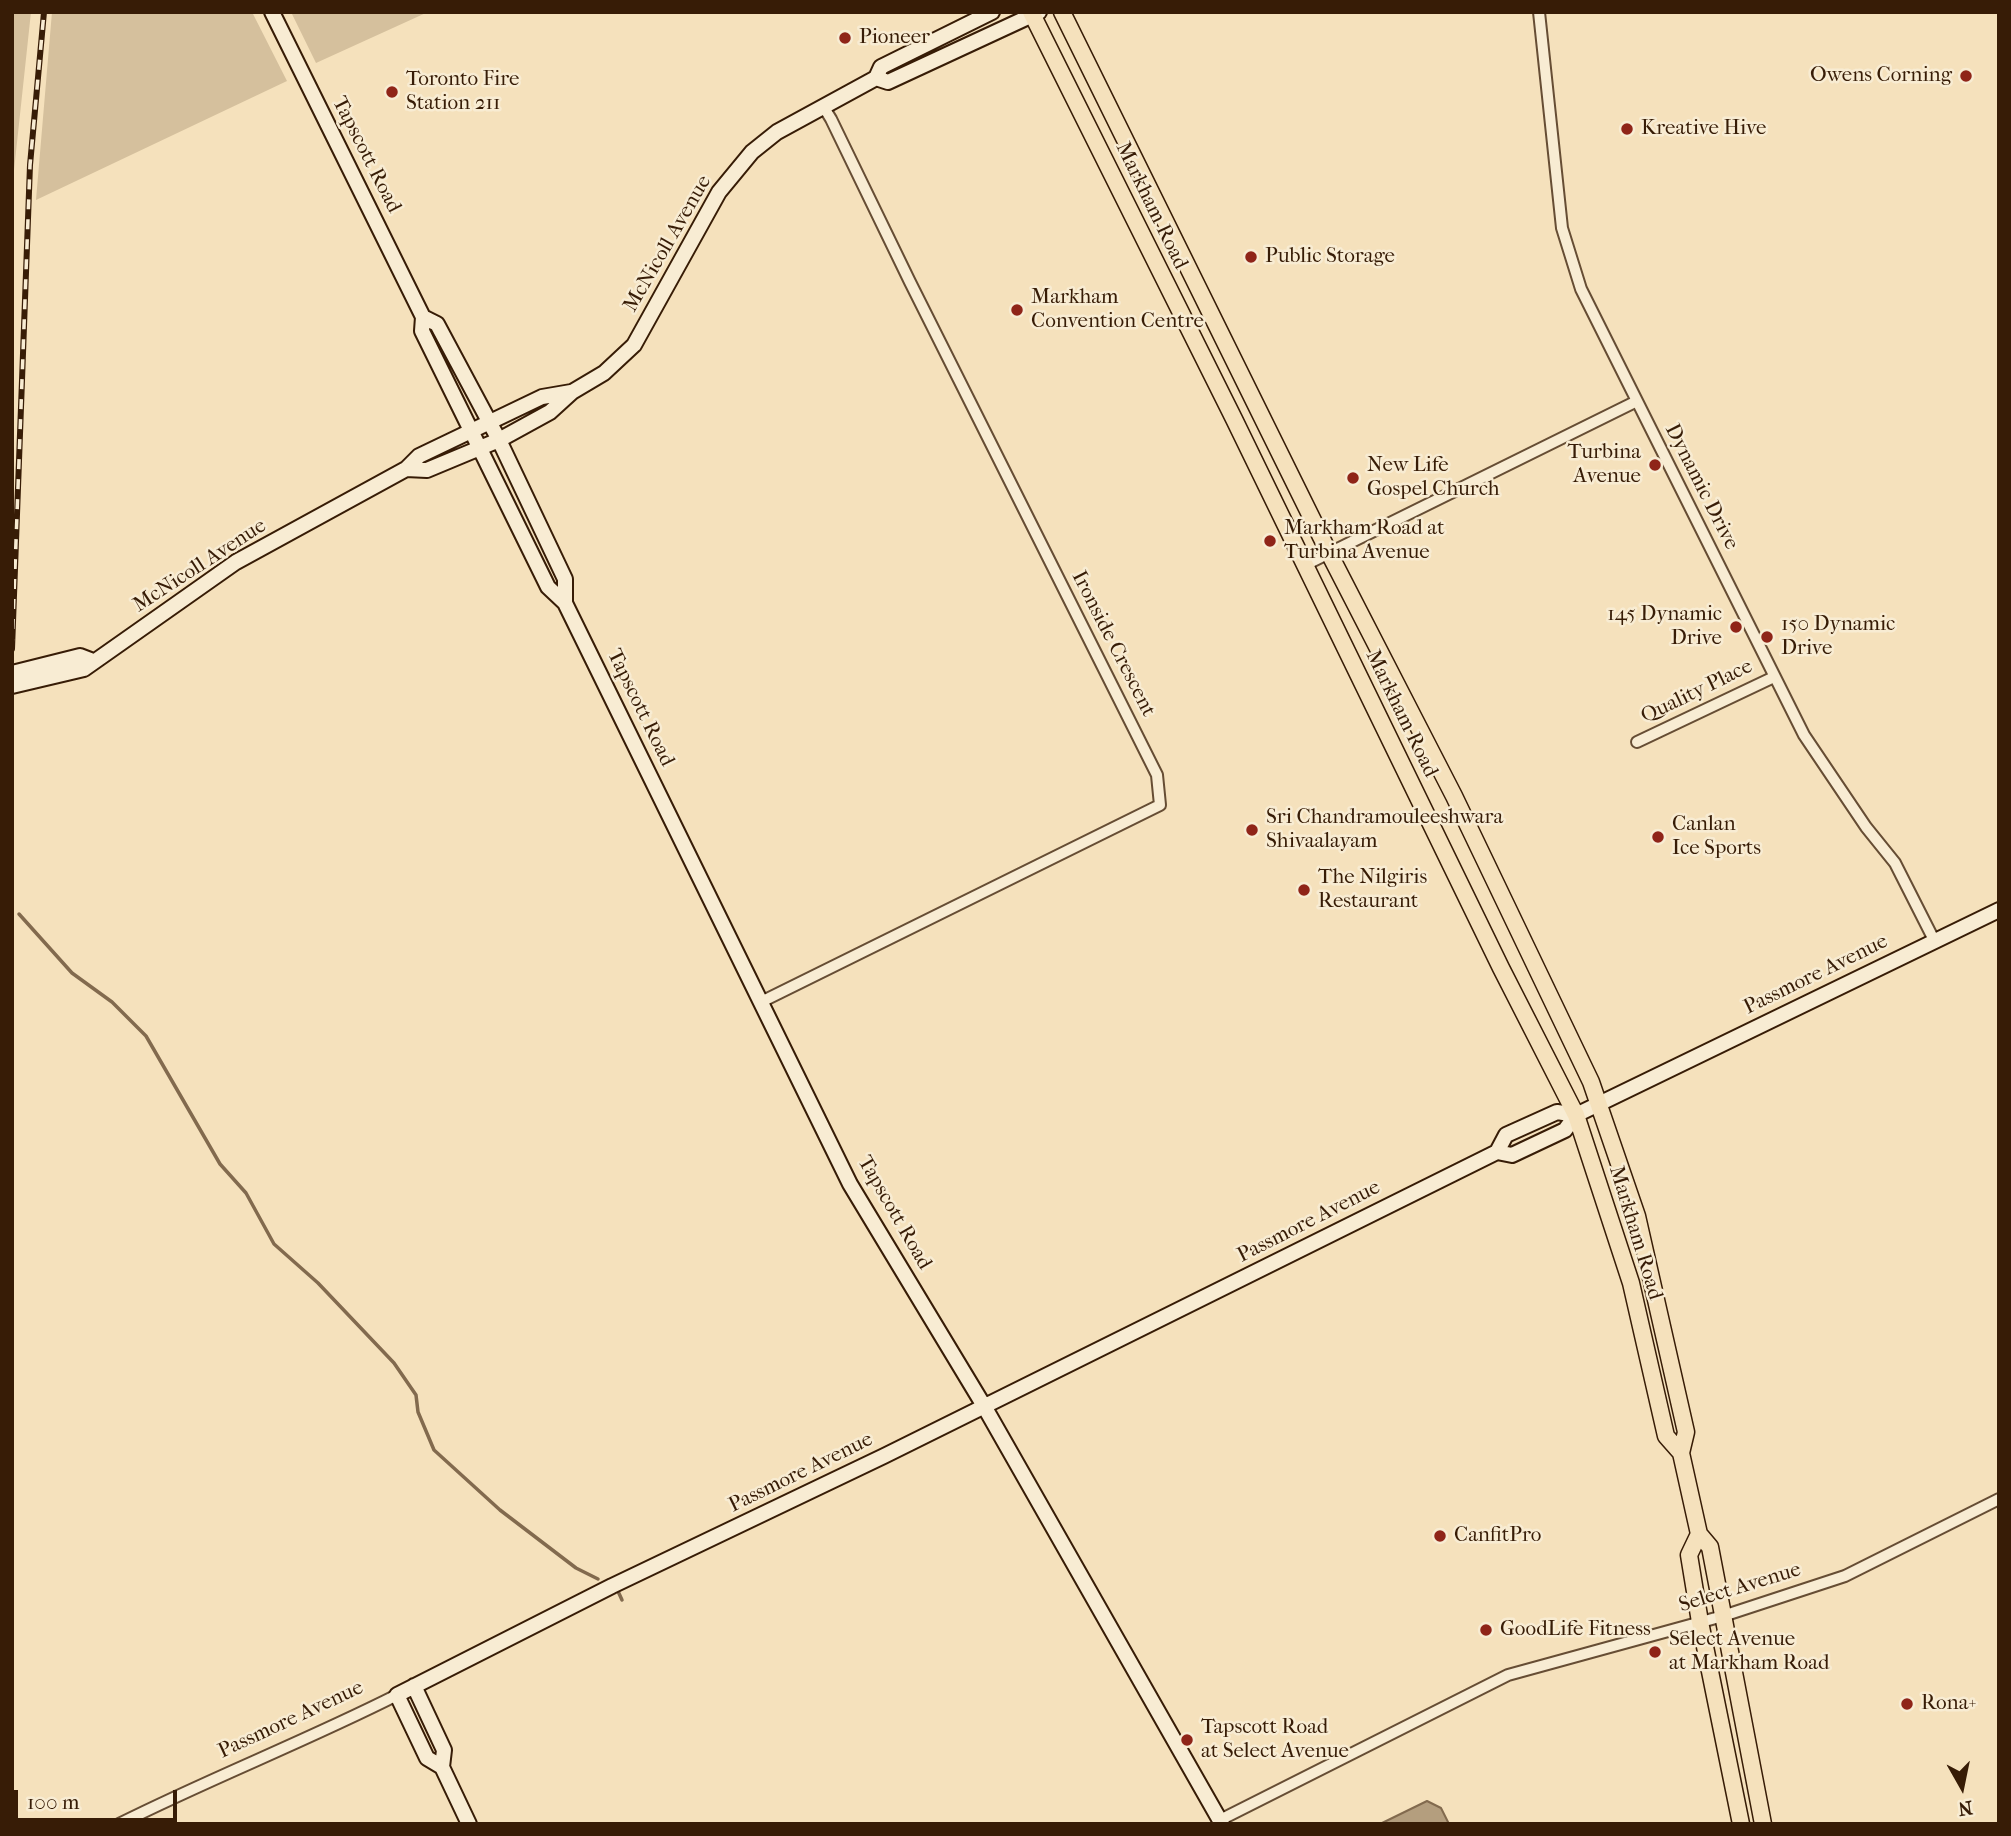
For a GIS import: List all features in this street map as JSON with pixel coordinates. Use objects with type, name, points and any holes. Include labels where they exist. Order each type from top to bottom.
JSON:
[{"type":"main road","name":"Markham Road","points":[[1062,12],[1329,553],[1454,796],[1591,1082],[1637,1216],[1686,1432],[1681,1453],[1699,1534],[1710,1547],[1763,1824]]},
{"type":"main road","name":"Markham Road","points":[[1035,13],[1501,968],[1576,1115],[1631,1283],[1666,1436],[1681,1453]]},
{"type":"main road","name":"Markham Road","points":[[1699,1534],[1689,1555],[1741,1824]]},
{"type":"street","name":"Tapscott Road","points":[[272,12],[423,317],[422,331],[548,587],[565,604],[850,1184],[984,1406],[1221,1822]]},
{"type":"street","name":"McNicoll Avenue","points":[[406,469],[428,470],[481,448],[550,412],[572,392],[604,373],[634,345],[719,192],[752,152],[777,132],[876,78],[881,67],[992,12]]},
{"type":"street","name":"Dynamic Drive","points":[[1539,12],[1562,228],[1581,289],[1804,735],[1866,827],[1895,863],[1934,940]]},
{"type":"street","name":"McNicoll Avenue","points":[[876,78],[888,82],[1035,13]]},
{"type":"street","name":"Ironside Crescent","points":[[761,1002],[1160,805],[1157,775],[823,106]]},
{"type":"street","name":"Tapscott Road","points":[[423,317],[438,324],[499,439],[565,579],[565,604]]},
{"type":"street","name":"McNicoll Avenue","points":[[12,686],[84,669],[236,562],[406,469],[419,456],[542,397],[572,392]]},
{"type":"street","points":[[1304,565],[1637,401]]},
{"type":"street","points":[[12,673],[80,656],[93,661]]},
{"type":"street","name":"Quality Place","points":[[1637,742],[1774,677]]},
{"type":"street","name":"Passmore Avenue","points":[[119,1824],[397,1695],[612,1586],[884,1456],[1497,1152],[1512,1155],[1565,1130],[1576,1115],[1999,910]]},
{"type":"street","name":"Select Avenue","points":[[1221,1822],[1508,1675],[1723,1616],[1845,1576],[1999,1499]]},
{"type":"street","points":[[414,1686],[444,1750],[442,1767],[469,1824]]},
{"type":"street","points":[[397,1695],[427,1758],[442,1767]]},
{"type":"shaded area","points":[[12,12],[31,12],[12,189]]},
{"type":"shaded area","points":[[52,12],[252,12],[287,81],[36,200]]},
{"type":"shaded area","points":[[291,12],[428,12],[316,63]]},
{"type":"shaded area","points":[[1427,1801],[1441,1808],[1449,1824],[1380,1824]]},
{"type":"waterway","points":[[19,914],[72,973],[112,1002],[146,1036],[220,1164],[246,1193],[274,1244],[318,1283],[394,1363],[416,1395],[418,1412],[434,1450],[500,1510],[576,1568],[598,1579]]},
{"type":"waterway","points":[[617,1589],[622,1600]]},
{"type":"railway","points":[[12,649],[30,165],[44,12]]},
{"type":"place","name":"Pioneer","points":[[845,38]]},
{"type":"place","name":"Owens Corning","points":[[1966,76]]},
{"type":"place","name":"Toronto Fire Station 211","points":[[392,92]]},
{"type":"place","name":"Kreative Hive","points":[[1627,129]]},
{"type":"place","name":"Public Storage","points":[[1251,257]]},
{"type":"place","name":"Markham Convention Centre","points":[[1017,310]]},
{"type":"place","name":"Turbina Avenue","points":[[1655,465]]},
{"type":"place","name":"New Life Gospel Church","points":[[1353,478]]},
{"type":"place","name":"Markham Road at Turbina Avenue","points":[[1270,541]]},
{"type":"place","name":"145 Dynamic Drive","points":[[1736,627]]},
{"type":"place","name":"150 Dynamic Drive","points":[[1767,637]]},
{"type":"place","name":"Sri Chandramouleeshwara Shivaalayam","points":[[1252,830]]},
{"type":"place","name":"Canlan Ice Sports","points":[[1658,837]]},
{"type":"place","name":"The Nilgiris Restaurant","points":[[1304,890]]},
{"type":"place","name":"CanfitPro","points":[[1440,1536]]},
{"type":"place","name":"GoodLife Fitness","points":[[1486,1630]]},
{"type":"place","name":"Select Avenue at Markham Road","points":[[1655,1652]]},
{"type":"place","name":"Rona+","points":[[1907,1704]]},
{"type":"place","name":"Tapscott Road at Select Avenue","points":[[1187,1740]]}]
